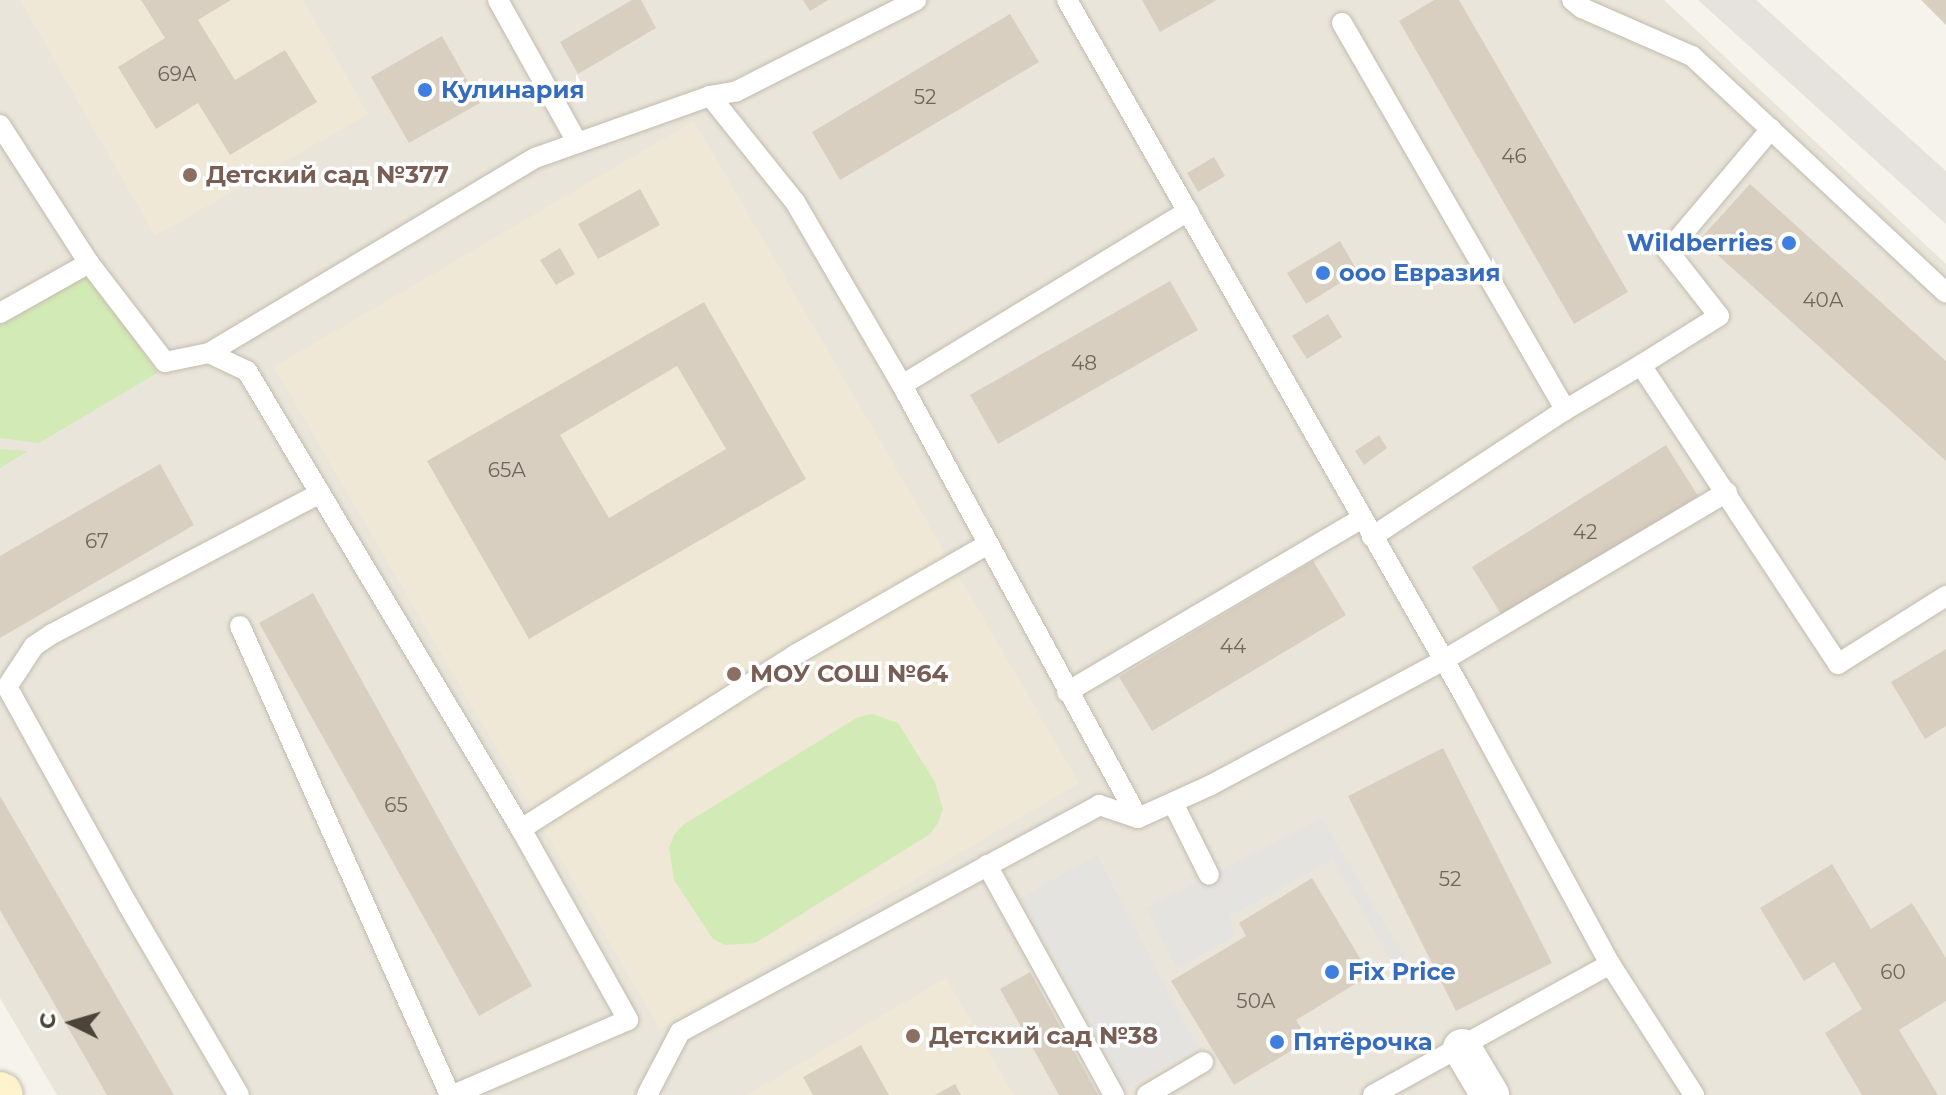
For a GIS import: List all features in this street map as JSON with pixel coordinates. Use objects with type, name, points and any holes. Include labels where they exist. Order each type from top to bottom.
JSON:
[{"type":"street","points":[[1462,1048],[1490,1095]]},
{"type":"lane","points":[[498,0],[577,142]]},
{"type":"lane","points":[[0,125],[89,263],[165,362],[209,353],[535,158],[710,96],[737,91],[916,0]]},
{"type":"lane","points":[[1067,0],[1444,660],[1610,964],[1694,1095]]},
{"type":"lane","points":[[1572,0],[1582,8],[1692,56],[1946,293]]},
{"type":"lane","points":[[1342,23],[1565,410]]},
{"type":"lane","points":[[710,96],[795,202],[902,385],[986,545],[1138,818]]},
{"type":"lane","points":[[1372,537],[1565,410],[1719,316],[1668,251],[1771,129]]},
{"type":"lane","points":[[902,385],[1188,211]]},
{"type":"lane","points":[[0,313],[89,263]]},
{"type":"lane","points":[[209,353],[247,371],[521,829],[628,1020],[451,1095],[240,626]]},
{"type":"lane","points":[[1641,365],[1838,664],[1946,596]]},
{"type":"lane","points":[[647,1095],[680,1032],[1099,805],[1138,818],[1173,803],[1444,660],[1727,492]]},
{"type":"lane","points":[[239,1095],[128,905],[7,687],[34,646],[52,634],[320,493]]},
{"type":"lane","points":[[1067,692],[1361,519]]},
{"type":"lane","points":[[521,829],[795,655],[986,545]]},
{"type":"lane","points":[[1173,803],[1209,875]]},
{"type":"lane","points":[[987,865],[1114,1095]]},
{"type":"lane","points":[[1373,1095],[1610,964]]},
{"type":"lane","points":[[1147,1095],[1203,1062]]},
{"type":"shaded area","points":[[0,0],[1664,0],[1946,264],[1946,1095],[57,1095],[0,998]]},
{"type":"shaded area","name":"Детский сад №377","points":[[20,0],[303,0],[368,114],[155,236]]},
{"type":"shaded area","points":[[1698,0],[1756,0],[1946,171],[1946,224]]},
{"type":"shaded area","name":"МОУ СОШ №64","points":[[694,121],[1079,783],[660,1029],[274,367]]},
{"type":"shaded area","points":[[1322,818],[1414,972],[1402,979],[1332,860],[1230,916],[1235,936],[1177,969],[1146,908]]},
{"type":"shaded area","points":[[1097,855],[1198,1048],[1126,1088],[1021,898]]},
{"type":"shaded area","name":"Детский сад №38","points":[[946,978],[1014,1095],[747,1095]]},
{"type":"green space","points":[[90,274],[157,373],[39,443],[0,438],[0,325]]},
{"type":"green space","points":[[0,449],[28,451],[0,468]]},
{"type":"green space","points":[[872,714],[898,723],[935,782],[943,809],[938,823],[930,834],[755,943],[725,945],[713,939],[674,880],[669,848],[674,835],[683,825],[858,717]]},
{"type":"building","points":[[141,0],[231,0],[198,20],[235,80],[285,50],[317,102],[230,155],[198,103],[156,129],[118,67],[165,38]]},
{"type":"building","points":[[632,0],[641,0],[656,28],[578,74],[560,42]]},
{"type":"building","points":[[803,0],[828,0],[810,11]]},
{"type":"building","points":[[1142,0],[1217,0],[1160,32]]},
{"type":"building","points":[[1434,0],[1459,0],[1628,292],[1574,324],[1399,21]]},
{"type":"building","points":[[1921,0],[1946,0],[1946,25]]},
{"type":"building","points":[[1010,14],[1039,62],[840,180],[812,132]]},
{"type":"building","name":"Кулинария","points":[[442,36],[480,103],[409,143],[371,77]]},
{"type":"building","points":[[1214,157],[1225,176],[1198,192],[1187,173]]},
{"type":"building","points":[[1750,184],[1946,361],[1946,461],[1700,239]]},
{"type":"building","points":[[640,189],[660,225],[598,259],[578,224]]},
{"type":"building","name":"ооо Евразия","points":[[1340,241],[1358,272],[1306,304],[1287,273]]},
{"type":"building","points":[[560,248],[575,274],[556,285],[540,260]]},
{"type":"building","points":[[1170,281],[1198,330],[998,444],[970,395]]},
{"type":"building","points":[[704,302],[806,479],[529,639],[427,461]],"holes":[[[677,366],[726,449],[609,518],[560,435]]]},
{"type":"building","points":[[1328,314],[1342,337],[1307,359],[1292,336]]},
{"type":"building","points":[[1379,435],[1387,448],[1364,465],[1355,451]]},
{"type":"building","points":[[1666,445],[1698,496],[1504,619],[1472,567]]},
{"type":"building","points":[[160,464],[194,525],[0,638],[0,556]]},
{"type":"building","points":[[1313,561],[1346,615],[1152,731],[1119,677]]},
{"type":"building","points":[[313,593],[532,986],[479,1016],[259,623]]},
{"type":"building","points":[[1946,649],[1946,726],[1925,739],[1891,682]]},
{"type":"building","points":[[1443,748],[1552,963],[1456,1011],[1348,796]]},
{"type":"building","points":[[0,796],[174,1095],[107,1095],[0,910]]},
{"type":"building","points":[[1832,864],[1871,929],[1912,903],[1946,958],[1946,1001],[1899,1030],[1938,1095],[1862,1095],[1825,1033],[1862,1009],[1834,962],[1804,981],[1760,908]]},
{"type":"building","points":[[1312,878],[1370,975],[1296,1020],[1309,1040],[1234,1085],[1171,981],[1246,936],[1239,923]]},
{"type":"building","points":[[1030,972],[1098,1095],[1059,1095],[1000,989]]},
{"type":"building","points":[[861,1045],[889,1095],[813,1095],[803,1077]]},
{"type":"building","points":[[955,1084],[961,1095],[935,1095]]},
{"type":"place","name":"Кулинария","points":[[425,90]]},
{"type":"place","name":"Детский сад №377","points":[[190,175]]},
{"type":"place","name":"Wildberries","points":[[1789,243]]},
{"type":"place","name":"ооо Евразия","points":[[1323,273]]},
{"type":"place","name":"МОУ СОШ №64","points":[[734,674]]},
{"type":"place","name":"Fix Price","points":[[1332,972]]},
{"type":"place","name":"Детский сад №38","points":[[913,1036]]},
{"type":"place","name":"Пятёрочка","points":[[1277,1042]]}]
